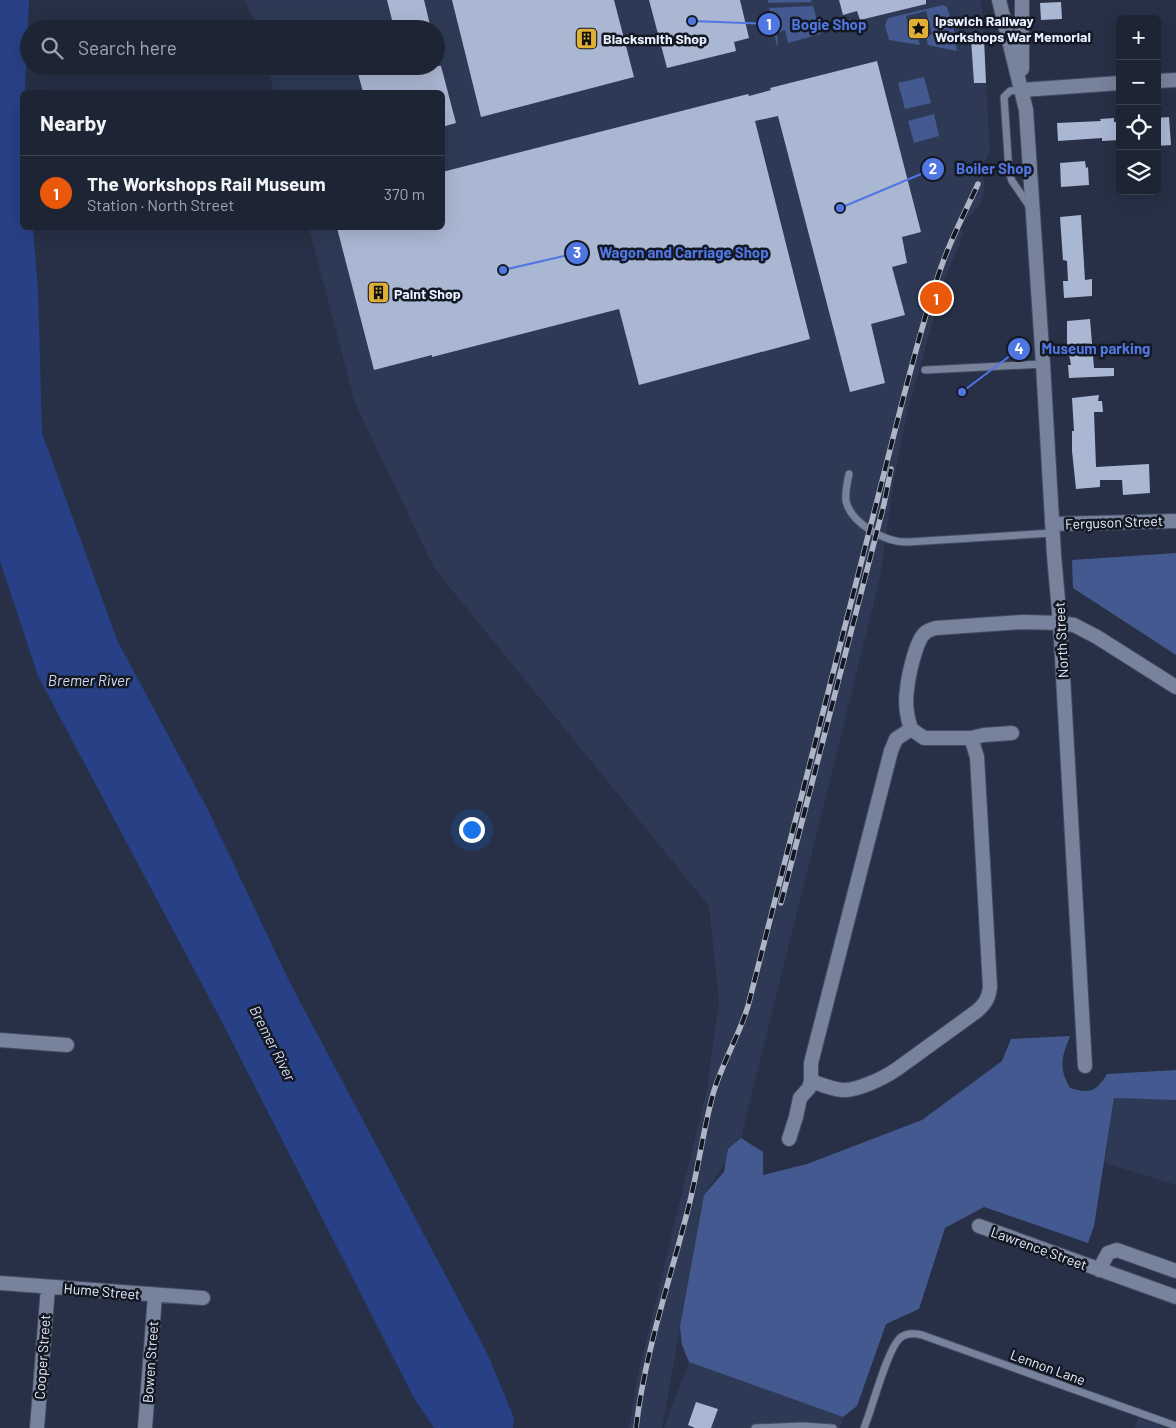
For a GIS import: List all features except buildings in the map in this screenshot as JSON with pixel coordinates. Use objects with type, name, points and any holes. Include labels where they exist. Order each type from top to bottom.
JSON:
[{"type":"street","name":"North Street","points":[[999,0],[1026,110],[1052,528],[1060,623],[1085,1066]]},
{"type":"street","name":"North Street","points":[[1022,0],[1022,90]]},
{"type":"street","points":[[1161,81],[1176,80]]},
{"type":"street","points":[[1022,90],[1116,83]]},
{"type":"street","name":"Ferguson Street","points":[[1052,528],[1176,521]]},
{"type":"street","points":[[1012,733],[970,738],[924,738],[911,729],[906,690],[917,647],[925,633],[936,628],[1023,622],[1074,625],[1086,630],[1176,686]]},
{"type":"street","points":[[789,1139],[800,1098],[809,1088],[811,1081],[811,1063],[891,751],[896,739],[911,729]]},
{"type":"street","points":[[811,1081],[840,1090],[850,1090],[887,1076],[977,1011],[987,1000],[990,986],[978,765],[976,750],[970,738]]},
{"type":"street","points":[[0,1040],[67,1045]]},
{"type":"street","name":"Lawrence Street","points":[[979,1226],[1176,1297]]},
{"type":"street","name":"Lawrence Street","points":[[1099,1270],[1108,1252],[1117,1250],[1176,1271]]},
{"type":"street","name":"Hume Street","points":[[0,1283],[203,1298]]},
{"type":"street","name":"Cooper Street","points":[[37,1428],[48,1287]]},
{"type":"street","name":"Bowen Street","points":[[145,1428],[155,1295]]},
{"type":"lane","name":"North Street","points":[[1022,90],[1010,91],[1004,97],[1008,168],[1012,181],[1033,214]]},
{"type":"lane","points":[[925,370],[1043,364]]},
{"type":"lane","points":[[849,474],[846,503],[851,513],[865,525],[888,539],[903,542],[1052,528]]},
{"type":"lane","name":"Lennon Lane","points":[[864,1428],[891,1352],[900,1338],[911,1333],[922,1335],[1176,1426]]},
{"type":"lane","points":[[755,1428],[810,1426],[833,1428]]},
{"type":"lane","points":[[796,1428],[810,1426]]},
{"type":"shaded area","points":[[245,0],[981,0],[990,151],[978,174],[984,178],[984,192],[980,205],[964,222],[960,230],[964,232],[942,287],[906,417],[894,480],[880,578],[741,1138],[704,1195],[662,1428],[629,1428],[638,1375],[707,1089],[719,1001],[709,906],[434,568],[355,403],[310,230],[445,230],[445,90],[274,90],[270,75],[445,75],[445,20],[254,20]]},
{"type":"shaded area","points":[[768,0],[811,0],[812,2],[768,3]]},
{"type":"shaded area","points":[[943,5],[947,7],[954,30],[957,51],[928,45],[926,37],[932,34],[926,11],[906,16],[911,40],[918,38],[920,45],[889,40],[885,25],[888,18]]},
{"type":"shaded area","points":[[813,6],[821,34],[788,43],[785,30],[777,33],[777,46],[769,8]]},
{"type":"shaded area","points":[[924,77],[931,103],[905,109],[898,83]]},
{"type":"shaded area","points":[[934,114],[939,136],[914,143],[908,121]]},
{"type":"shaded area","points":[[1176,553],[1176,655],[1073,588],[1072,560]]},
{"type":"shaded area","points":[[1070,1036],[1062,1062],[1066,1081],[1070,1088],[1083,1091],[1092,1090],[1099,1085],[1107,1074],[1176,1070],[1176,1100],[1114,1098],[1094,1226],[1088,1243],[984,1207],[945,1228],[919,1309],[886,1324],[857,1406],[843,1417],[689,1362],[682,1345],[680,1327],[704,1195],[724,1172],[728,1149],[741,1138],[763,1152],[763,1175],[807,1164],[922,1120],[1002,1061],[1011,1039]]},
{"type":"shaded area","points":[[1114,1098],[1176,1100],[1176,1185],[1105,1163]]},
{"type":"shaded area","points":[[689,1362],[843,1417],[840,1428],[664,1428]]},
{"type":"shaded area","points":[[1138,1418],[1165,1428],[1135,1428]]},
{"type":"water","name":"Bremer River","points":[[0,0],[29,0],[28,20],[20,20],[20,75],[26,75],[25,90],[20,90],[20,230],[33,230],[38,291],[42,433],[117,640],[207,808],[290,983],[487,1353],[514,1418],[513,1428],[434,1428],[414,1398],[221,1020],[38,676],[0,561]]},
{"type":"railway","points":[[636,1428],[651,1348],[690,1202],[713,1094],[748,1006],[922,328],[947,252],[978,184]]},
{"type":"railway","points":[[781,903],[884,504],[891,469]]},
{"type":"place","name":"Bogie Shop","points":[[692,21]]},
{"type":"place","name":"Ipswich Railway Workshops War Memorial","points":[[919,28]]},
{"type":"place","name":"Blacksmith Shop","points":[[587,38]]},
{"type":"place","name":"Boiler Shop","points":[[840,208]]},
{"type":"place","name":"Wagon and Carriage Shop","points":[[503,270]]},
{"type":"place","name":"Paint Shop","points":[[378,293]]},
{"type":"place","name":"The Workshops Rail Museum","points":[[936,298]]},
{"type":"place","name":"Museum parking","points":[[962,392]]}]
